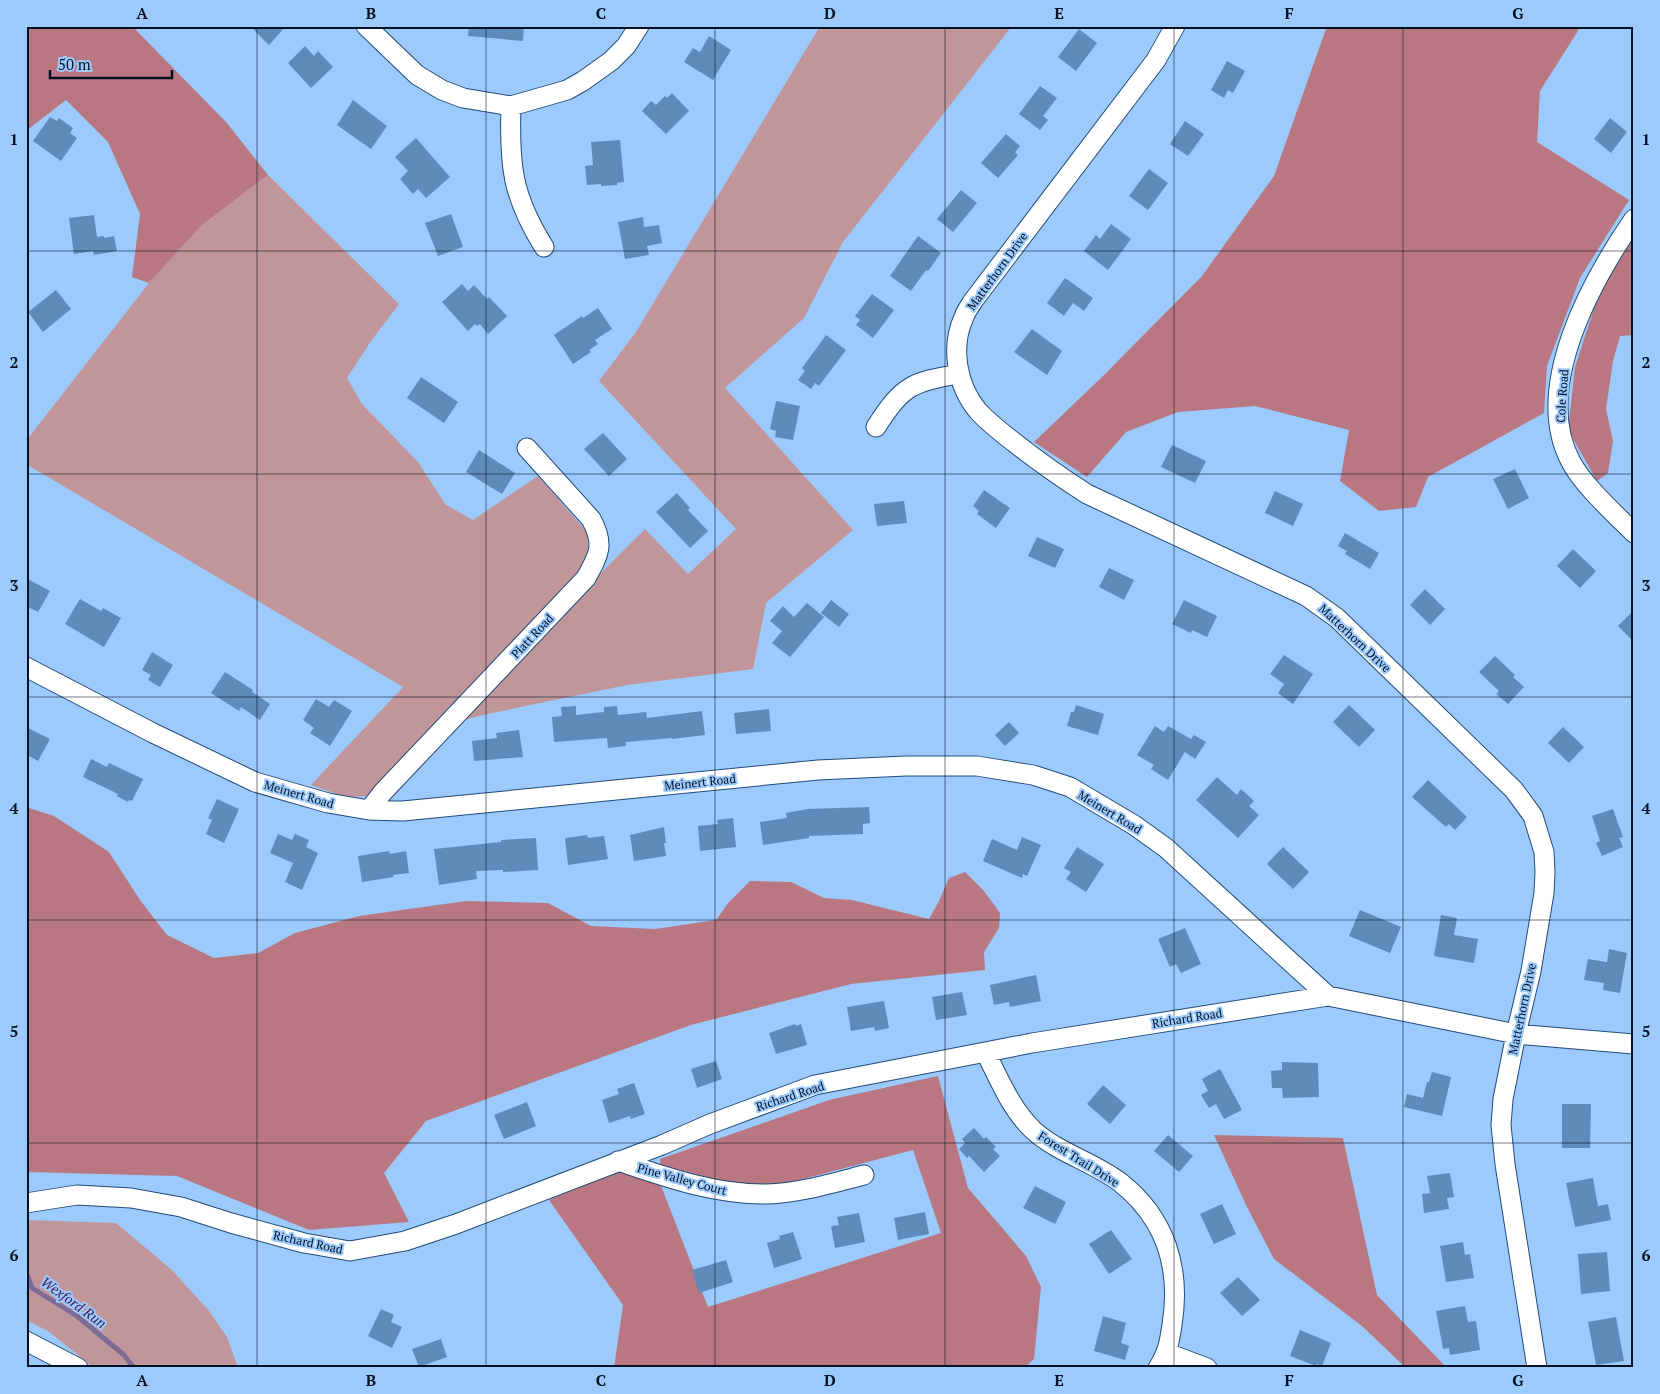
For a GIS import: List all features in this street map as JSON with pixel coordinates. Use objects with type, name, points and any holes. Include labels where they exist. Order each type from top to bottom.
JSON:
[{"type":"street","points":[[366,26],[417,75],[442,90],[463,98],[511,106],[567,90],[583,81],[611,61],[626,46],[639,26]]},
{"type":"street","name":"Matterhorn Drive","points":[[1175,26],[1156,60],[973,301],[963,318],[959,335],[957,351],[960,374],[969,399],[984,418],[1051,471],[1087,494],[1306,596],[1321,606],[1336,618],[1514,790],[1533,816],[1544,852],[1544,893],[1531,971],[1516,1034],[1501,1125],[1505,1164],[1537,1368]]},
{"type":"street","points":[[511,106],[510,153],[512,172],[524,210],[544,247]]},
{"type":"street","name":"Cole Road","points":[[1634,219],[1615,246],[1593,284],[1578,317],[1562,373],[1558,405],[1560,438],[1572,465],[1596,494],[1634,533]]},
{"type":"street","points":[[876,427],[900,394],[913,385],[930,378],[960,374]]},
{"type":"street","name":"Platt Road","points":[[369,810],[383,792],[586,578],[596,561],[600,547],[598,532],[591,519],[527,448]]},
{"type":"street","name":"Meinert Road","points":[[26,667],[154,733],[256,782],[328,804],[369,810],[403,811],[818,770],[906,766],[977,766],[1033,775],[1070,787],[1107,808],[1158,842],[1190,868],[1328,996]]},
{"type":"street","name":"Richard Road","points":[[26,1203],[77,1195],[131,1198],[181,1207],[304,1243],[350,1251],[405,1241],[456,1224],[662,1145],[710,1124],[815,1085],[1032,1043],[1328,996],[1516,1034],[1634,1044]]},
{"type":"street","name":"Forest Trail Drive","points":[[986,1053],[1004,1090],[1020,1115],[1032,1129],[1049,1143],[1120,1183],[1148,1210],[1164,1238],[1174,1273],[1175,1309],[1163,1360]]},
{"type":"street","name":"Pine Valley Court","points":[[618,1161],[670,1179],[720,1191],[767,1194],[810,1188],[864,1175]]},
{"type":"street","points":[[26,1341],[78,1368]]},
{"type":"street","points":[[1163,1360],[1207,1368]]},
{"type":"shaded area","points":[[26,26],[132,26],[226,122],[268,175],[202,225],[149,283],[132,277],[140,214],[108,142],[66,100],[26,131]]},
{"type":"shaded area","points":[[820,26],[1012,26],[843,242],[804,318],[725,388],[853,530],[766,603],[753,669],[627,685],[460,721],[645,529],[688,574],[736,529],[599,381],[636,332]]},
{"type":"shaded area","points":[[1327,26],[1581,26],[1540,91],[1537,142],[1629,200],[1580,278],[1547,366],[1544,413],[1428,477],[1416,507],[1379,511],[1340,481],[1349,430],[1255,406],[1178,412],[1126,432],[1087,477],[1034,442],[1102,377],[1202,276],[1274,176]]},
{"type":"shaded area","points":[[268,175],[399,304],[371,341],[347,378],[362,404],[418,462],[446,505],[473,520],[538,476],[587,532],[589,557],[578,581],[369,796],[345,797],[311,785],[403,687],[26,464],[26,441],[149,283],[202,225]]},
{"type":"shaded area","points":[[1634,236],[1634,335],[1620,336],[1613,361],[1606,409],[1613,441],[1608,473],[1597,481],[1568,430],[1575,367],[1598,296]]},
{"type":"shaded area","points":[[26,807],[54,816],[109,852],[140,900],[167,935],[214,958],[258,953],[295,933],[359,916],[466,901],[548,903],[591,926],[655,929],[716,920],[729,902],[750,881],[791,882],[824,898],[852,900],[929,919],[949,878],[965,872],[984,891],[1000,913],[999,928],[984,952],[985,970],[851,984],[691,1025],[426,1121],[384,1173],[409,1222],[309,1230],[177,1176],[26,1172]]},
{"type":"shaded area","points":[[938,1076],[968,1188],[1026,1256],[1041,1287],[1034,1359],[1024,1368],[614,1368],[623,1305],[549,1200],[614,1171],[660,1183],[708,1307],[941,1233],[913,1150],[769,1188],[725,1182],[660,1165],[660,1159],[829,1100]]},
{"type":"shaded area","points":[[1214,1135],[1343,1138],[1377,1295],[1447,1368],[1406,1368],[1362,1326],[1274,1259],[1247,1207]]},
{"type":"shaded area","points":[[26,1220],[116,1223],[172,1270],[209,1311],[227,1337],[238,1368],[94,1368],[48,1331],[26,1320]]},
{"type":"building","points":[[250,26],[286,26],[269,45]]},
{"type":"building","points":[[469,26],[524,26],[523,41],[468,36]]},
{"type":"building","points":[[1079,29],[1097,43],[1076,71],[1058,57]]},
{"type":"building","points":[[709,36],[731,50],[713,80],[684,62],[693,48],[700,52]]},
{"type":"building","points":[[305,46],[314,56],[318,51],[333,67],[311,88],[288,63]]},
{"type":"building","points":[[1227,61],[1245,71],[1233,93],[1228,90],[1224,98],[1211,90]]},
{"type":"building","points":[[1040,86],[1057,98],[1043,116],[1048,120],[1040,130],[1019,114]]},
{"type":"building","points":[[672,93],[689,111],[666,134],[642,111],[651,101],[656,105],[665,96],[667,98]]},
{"type":"building","points":[[353,100],[387,126],[371,149],[337,125]]},
{"type":"building","points":[[50,117],[57,121],[59,118],[73,128],[70,133],[77,138],[61,161],[33,141]]},
{"type":"building","points":[[1610,118],[1627,132],[1611,153],[1594,139]]},
{"type":"building","points":[[1185,121],[1204,134],[1188,156],[1170,144]]},
{"type":"building","points":[[1006,134],[1020,146],[1015,152],[1018,155],[998,178],[981,163]]},
{"type":"building","points":[[416,138],[450,177],[426,198],[418,189],[413,194],[400,179],[408,171],[395,157]]},
{"type":"building","points":[[620,140],[624,182],[617,183],[617,185],[587,185],[585,166],[593,165],[591,142]]},
{"type":"building","points":[[1149,169],[1168,183],[1148,210],[1129,196]]},
{"type":"building","points":[[961,190],[977,203],[953,232],[937,219]]},
{"type":"building","points":[[451,214],[463,247],[438,256],[425,223]]},
{"type":"building","points":[[94,215],[97,237],[114,236],[117,251],[94,255],[93,251],[74,254],[69,218]]},
{"type":"building","points":[[643,217],[644,227],[659,225],[662,243],[647,246],[649,255],[625,259],[618,222]]},
{"type":"building","points":[[1111,224],[1131,239],[1108,270],[1084,251],[1096,235],[1100,239]]},
{"type":"building","points":[[918,236],[941,253],[911,291],[890,276]]},
{"type":"building","points":[[1065,278],[1093,298],[1084,311],[1073,303],[1064,316],[1047,303]]},
{"type":"building","points":[[462,284],[468,291],[474,285],[487,299],[489,297],[507,316],[488,334],[480,324],[477,326],[475,324],[468,331],[442,302]]},
{"type":"building","points":[[56,290],[71,309],[43,332],[28,312]]},
{"type":"building","points":[[872,294],[894,310],[873,338],[856,325],[860,320],[855,316]]},
{"type":"building","points":[[598,308],[612,329],[595,340],[598,344],[589,350],[591,352],[573,364],[554,335],[582,316],[583,318]]},
{"type":"building","points":[[1032,329],[1062,351],[1047,375],[1014,352]]},
{"type":"building","points":[[826,335],[846,350],[819,386],[815,383],[811,389],[798,380],[805,371],[802,368]]},
{"type":"building","points":[[421,377],[458,402],[444,423],[407,398]]},
{"type":"building","points":[[776,401],[800,406],[793,440],[775,437],[776,431],[770,429]]},
{"type":"building","points":[[603,433],[627,459],[609,476],[584,449]]},
{"type":"building","points":[[1172,445],[1206,461],[1195,483],[1161,467]]},
{"type":"building","points":[[479,450],[515,473],[502,494],[466,472]]},
{"type":"building","points":[[1515,469],[1529,498],[1508,509],[1493,479]]},
{"type":"building","points":[[984,490],[1010,508],[996,528],[977,514],[979,511],[973,506]]},
{"type":"building","points":[[1275,491],[1303,504],[1293,526],[1265,513]]},
{"type":"building","points":[[677,493],[690,508],[688,510],[708,531],[690,548],[656,512]]},
{"type":"building","points":[[904,501],[907,523],[877,526],[874,504]]},
{"type":"building","points":[[1345,533],[1379,553],[1370,569],[1345,554],[1347,551],[1338,546]]},
{"type":"building","points":[[1037,537],[1064,549],[1055,568],[1028,556]]},
{"type":"building","points":[[1573,549],[1596,571],[1580,588],[1557,566]]},
{"type":"building","points":[[1109,568],[1134,580],[1124,600],[1099,587]]},
{"type":"building","points":[[26,578],[50,591],[38,612],[26,606]]},
{"type":"building","points":[[1425,589],[1445,609],[1430,625],[1410,605]]},
{"type":"building","points":[[80,599],[101,611],[103,608],[121,618],[104,647],[65,624]]},
{"type":"building","points":[[831,600],[849,614],[839,627],[821,613]]},
{"type":"building","points":[[1184,600],[1217,616],[1207,637],[1192,630],[1191,633],[1172,624]]},
{"type":"building","points":[[807,603],[824,617],[790,657],[772,643],[782,631],[770,621],[783,606],[794,617]]},
{"type":"building","points":[[1634,610],[1634,642],[1618,626]]},
{"type":"building","points":[[152,652],[173,665],[160,687],[148,680],[151,675],[142,670]]},
{"type":"building","points":[[1284,655],[1313,674],[1293,704],[1278,693],[1284,684],[1270,674]]},
{"type":"building","points":[[1495,656],[1515,675],[1513,677],[1524,687],[1508,704],[1496,694],[1499,691],[1479,672]]},
{"type":"building","points":[[225,672],[253,690],[252,692],[270,704],[260,720],[241,707],[239,711],[211,693]]},
{"type":"building","points":[[316,699],[329,707],[334,700],[352,711],[330,746],[310,733],[314,728],[303,720]]},
{"type":"building","points":[[1076,705],[1104,714],[1098,735],[1067,726],[1071,712],[1074,712]]},
{"type":"building","points":[[1349,705],[1375,730],[1359,747],[1333,722]]},
{"type":"building","points":[[576,706],[576,715],[604,712],[604,707],[617,706],[618,715],[646,712],[647,718],[702,711],[705,735],[626,742],[626,746],[608,748],[607,738],[554,742],[552,717],[562,716],[561,707]]},
{"type":"building","points":[[769,709],[771,731],[736,734],[734,713]]},
{"type":"building","points":[[1009,722],[1019,733],[1005,746],[995,735]]},
{"type":"building","points":[[1155,726],[1164,732],[1168,726],[1191,739],[1194,735],[1206,742],[1195,759],[1185,752],[1168,780],[1151,769],[1154,765],[1137,755]]},
{"type":"building","points":[[26,727],[50,739],[38,761],[26,754]]},
{"type":"building","points":[[1563,727],[1584,747],[1569,763],[1548,743]]},
{"type":"building","points":[[519,730],[523,757],[474,761],[472,741],[497,738],[496,733]]},
{"type":"building","points":[[91,759],[107,767],[109,763],[143,779],[132,801],[129,800],[128,802],[117,796],[118,794],[83,777]]},
{"type":"building","points":[[1217,777],[1237,795],[1241,789],[1254,801],[1249,806],[1259,815],[1238,838],[1196,800]]},
{"type":"building","points":[[1428,780],[1467,817],[1455,830],[1449,824],[1446,827],[1412,797]]},
{"type":"building","points":[[217,799],[239,809],[224,843],[206,834],[212,820],[208,818]]},
{"type":"building","points":[[869,807],[870,823],[863,824],[863,834],[809,836],[809,838],[763,845],[760,822],[787,818],[786,813],[808,809]]},
{"type":"building","points":[[1613,809],[1623,837],[1619,838],[1623,847],[1602,856],[1596,843],[1600,841],[1592,816]]},
{"type":"building","points":[[733,818],[736,847],[700,851],[698,826],[718,824],[717,820]]},
{"type":"building","points":[[664,827],[666,856],[634,861],[630,835]]},
{"type":"building","points":[[278,834],[292,840],[295,834],[309,840],[306,847],[318,853],[302,890],[285,882],[293,863],[270,853]]},
{"type":"building","points":[[587,835],[588,838],[604,836],[608,859],[568,865],[565,838]]},
{"type":"building","points":[[1022,837],[1041,845],[1027,876],[1023,874],[1022,878],[983,861],[992,839],[1017,850]]},
{"type":"building","points":[[536,838],[538,870],[476,871],[477,879],[439,885],[434,849],[501,842],[501,840]]},
{"type":"building","points":[[1077,847],[1104,864],[1086,892],[1066,879],[1071,872],[1064,868]]},
{"type":"building","points":[[1283,847],[1309,872],[1293,889],[1267,864]]},
{"type":"building","points":[[389,851],[390,854],[406,851],[409,873],[362,882],[358,856]]},
{"type":"building","points":[[1360,910],[1401,927],[1390,953],[1349,936]]},
{"type":"building","points":[[1441,915],[1457,918],[1454,935],[1478,939],[1474,963],[1434,956]]},
{"type":"building","points":[[1185,928],[1201,964],[1181,973],[1176,964],[1170,967],[1158,939]]},
{"type":"building","points":[[1609,949],[1627,953],[1620,993],[1603,990],[1604,983],[1584,980],[1588,959],[1607,962]]},
{"type":"building","points":[[1036,975],[1041,1001],[1010,1007],[1009,1002],[994,1005],[990,985]]},
{"type":"building","points":[[962,992],[967,1015],[936,1020],[932,997]]},
{"type":"building","points":[[884,1001],[889,1028],[875,1031],[874,1027],[851,1031],[847,1007]]},
{"type":"building","points":[[795,1024],[796,1026],[801,1024],[807,1045],[776,1054],[769,1033]]},
{"type":"building","points":[[716,1061],[722,1079],[697,1088],[691,1069]]},
{"type":"building","points":[[1282,1062],[1318,1063],[1319,1097],[1283,1098],[1282,1088],[1272,1088],[1271,1071],[1282,1070]]},
{"type":"building","points":[[1220,1069],[1242,1110],[1224,1119],[1216,1104],[1209,1108],[1201,1095],[1208,1091],[1202,1079]]},
{"type":"building","points":[[1432,1072],[1451,1077],[1442,1116],[1404,1107],[1407,1094],[1423,1098]]},
{"type":"building","points":[[634,1083],[645,1114],[631,1119],[630,1116],[609,1123],[602,1100],[619,1094],[617,1089]]},
{"type":"building","points":[[1103,1085],[1126,1105],[1110,1124],[1087,1104]]},
{"type":"building","points":[[527,1102],[536,1126],[504,1139],[494,1115]]},
{"type":"building","points":[[1562,1104],[1591,1104],[1590,1148],[1562,1148]]},
{"type":"building","points":[[974,1128],[984,1139],[986,1137],[996,1147],[993,1149],[1000,1156],[984,1172],[969,1156],[967,1158],[959,1149],[965,1143],[962,1139]]},
{"type":"building","points":[[1168,1135],[1193,1156],[1179,1172],[1154,1151]]},
{"type":"building","points":[[1450,1173],[1454,1197],[1447,1198],[1449,1209],[1424,1213],[1422,1194],[1430,1193],[1427,1176]]},
{"type":"building","points":[[1593,1178],[1598,1206],[1608,1204],[1611,1220],[1575,1227],[1566,1183]]},
{"type":"building","points":[[1035,1186],[1066,1202],[1055,1224],[1023,1208]]},
{"type":"building","points":[[1222,1204],[1236,1234],[1214,1244],[1200,1214]]},
{"type":"building","points":[[925,1212],[929,1234],[898,1240],[894,1218]]},
{"type":"building","points":[[859,1213],[865,1242],[835,1248],[831,1226],[839,1225],[837,1217]]},
{"type":"building","points":[[1111,1230],[1132,1259],[1109,1274],[1089,1244]]},
{"type":"building","points":[[793,1232],[802,1259],[774,1268],[767,1243],[780,1239],[779,1236]]},
{"type":"building","points":[[1463,1242],[1465,1255],[1470,1254],[1474,1278],[1446,1282],[1440,1246]]},
{"type":"building","points":[[1607,1252],[1610,1291],[1581,1294],[1578,1254]]},
{"type":"building","points":[[726,1260],[733,1282],[699,1293],[692,1270]]},
{"type":"building","points":[[1238,1277],[1260,1300],[1242,1316],[1220,1293]]},
{"type":"building","points":[[1465,1306],[1468,1322],[1476,1321],[1480,1350],[1450,1355],[1449,1348],[1443,1349],[1436,1311]]},
{"type":"building","points":[[381,1309],[394,1315],[391,1322],[402,1327],[392,1348],[368,1336]]},
{"type":"building","points":[[1103,1316],[1126,1323],[1121,1343],[1129,1346],[1125,1360],[1094,1351]]},
{"type":"building","points":[[1616,1317],[1624,1361],[1596,1365],[1588,1322]]},
{"type":"building","points":[[1300,1330],[1331,1343],[1322,1366],[1317,1364],[1316,1366],[1290,1356]]},
{"type":"building","points":[[441,1339],[447,1357],[419,1367],[412,1349]]},
{"type":"waterway","name":"Wexford Run","points":[[26,1271],[32,1288],[77,1316],[124,1355],[134,1368]]}]
